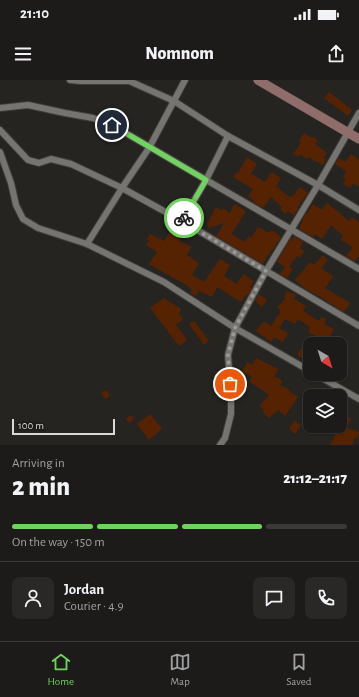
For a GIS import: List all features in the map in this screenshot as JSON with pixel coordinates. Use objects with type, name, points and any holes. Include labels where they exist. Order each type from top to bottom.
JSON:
[{"type":"street","points":[[70,80],[127,80],[174,101],[228,136],[318,185],[359,210]]},
{"type":"street","points":[[87,244],[122,188],[150,148],[185,80]]},
{"type":"street","points":[[258,80],[359,139]]},
{"type":"street","points":[[0,108],[28,105],[65,114],[92,118],[112,125],[359,269]]},
{"type":"street","points":[[220,445],[224,438],[231,414],[228,355],[235,328],[266,271],[359,113]]},
{"type":"street","points":[[0,130],[28,160],[39,163],[51,159],[71,164],[122,188],[182,221],[359,326]]},
{"type":"street","points":[[182,221],[206,180],[228,136]]},
{"type":"street","points":[[0,152],[11,183],[16,204],[24,220],[38,228],[87,244],[164,282],[235,328],[303,367]]},
{"type":"street","points":[[327,381],[359,399]]},
{"type":"building","points":[[329,92],[352,110],[348,116],[324,98]]},
{"type":"building","points":[[304,133],[318,140],[315,144],[327,153],[323,158],[326,160],[323,165],[308,157],[307,159],[300,154],[298,157],[293,154],[301,143],[299,141]]},
{"type":"building","points":[[351,154],[359,160],[359,187],[353,183],[350,188],[343,184],[346,179],[343,177],[346,171],[335,164],[339,158],[345,162]]},
{"type":"building","points":[[247,157],[257,164],[251,174],[265,182],[271,172],[281,178],[276,186],[289,197],[292,197],[300,187],[308,193],[297,208],[298,209],[294,215],[287,211],[286,214],[280,210],[282,207],[271,197],[263,208],[253,202],[254,201],[248,196],[253,189],[233,177],[237,172],[238,173]]},
{"type":"building","points":[[327,203],[349,221],[352,217],[359,222],[359,256],[355,261],[346,256],[353,247],[341,240],[343,236],[331,225],[322,239],[315,234],[313,237],[299,229],[302,220],[313,204],[322,210]]},
{"type":"building","points":[[234,204],[246,211],[232,233],[233,235],[244,242],[249,236],[251,238],[258,227],[269,233],[272,230],[281,237],[273,250],[272,249],[269,255],[268,254],[263,264],[216,236],[224,223],[209,228],[207,224],[216,207],[222,211],[223,208],[230,213]]},
{"type":"building","points":[[171,230],[180,236],[178,240],[191,247],[187,255],[199,263],[192,275],[204,282],[220,259],[230,265],[224,276],[236,284],[244,274],[254,282],[250,287],[252,288],[248,295],[247,294],[241,302],[217,287],[212,297],[199,291],[196,296],[190,293],[192,289],[149,264],[157,252],[146,245],[150,234],[164,241]]},
{"type":"building","points":[[294,236],[303,242],[300,248],[304,251],[300,258],[297,256],[289,267],[293,269],[287,278],[280,274],[285,267],[277,262],[291,238],[293,239]]},
{"type":"building","points":[[323,255],[328,260],[321,268],[333,276],[325,288],[350,303],[344,312],[306,289],[295,280],[310,262],[314,265]]},
{"type":"building","points":[[287,291],[296,295],[294,299],[306,306],[303,311],[319,321],[321,317],[326,319],[324,324],[334,329],[330,337],[318,337],[308,332],[310,327],[298,319],[295,324],[285,319],[279,328],[288,333],[283,342],[274,337],[271,342],[256,331],[264,321],[271,326],[281,311],[277,307],[286,298],[284,297]]},
{"type":"building","points":[[259,294],[267,300],[262,307],[255,301]]},
{"type":"building","points":[[164,298],[181,309],[179,314],[183,319],[176,325],[187,340],[179,346],[150,308]]},
{"type":"building","points":[[194,321],[209,341],[204,345],[189,324]]},
{"type":"building","points":[[303,346],[303,359],[297,354]]},
{"type":"building","points":[[256,358],[279,369],[274,376],[283,381],[280,385],[290,390],[289,391],[298,397],[285,416],[278,410],[269,418],[262,411],[264,410],[259,406],[269,395],[249,381],[252,377],[242,371],[248,362],[252,365]]},
{"type":"building","points":[[107,390],[110,396],[105,399],[101,392]]},
{"type":"building","points":[[150,414],[162,429],[149,440],[137,424]]},
{"type":"building","points":[[130,415],[134,418],[130,423],[126,419]]},
{"type":"building","points":[[347,417],[351,418],[347,428]]},
{"type":"building","points":[[294,421],[301,425],[295,434],[289,429]]},
{"type":"building","points":[[347,428],[359,432],[357,439],[355,438],[352,445],[330,445],[336,433],[347,433]]},
{"type":"way so far","points":[[184,218],[182,221],[266,271],[235,328],[228,355],[230,384]]},
{"type":"route","points":[[112,125],[206,180],[184,218]]}]
